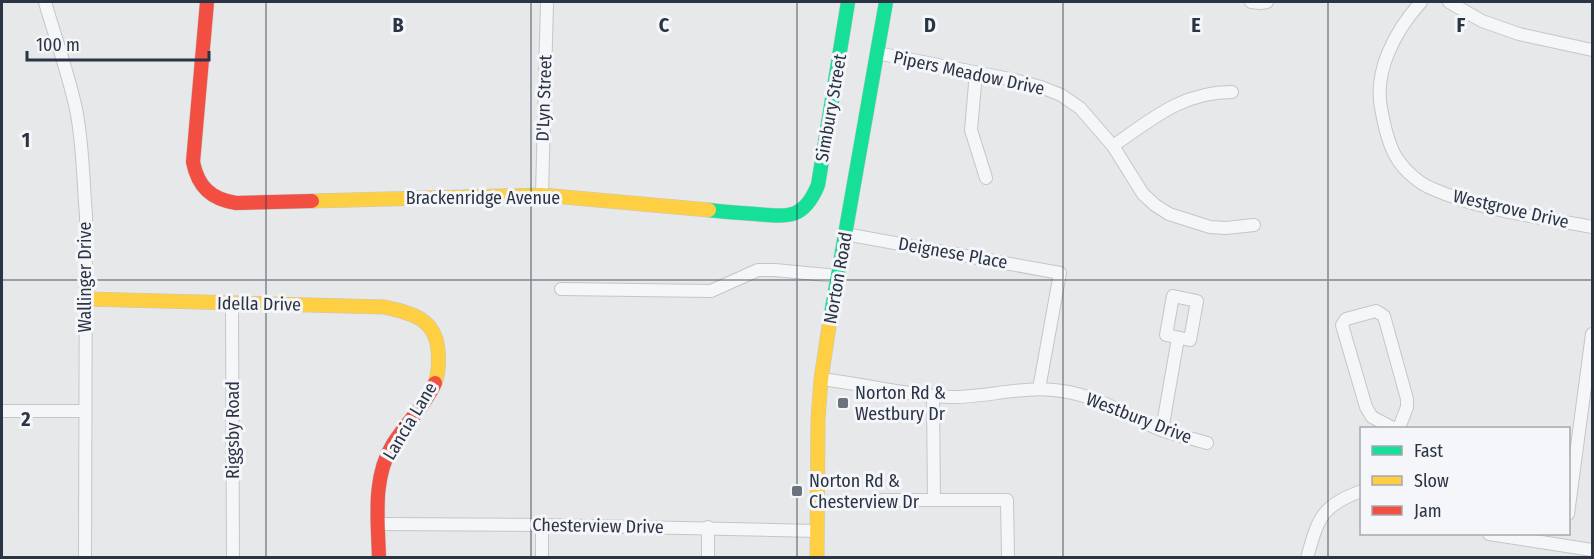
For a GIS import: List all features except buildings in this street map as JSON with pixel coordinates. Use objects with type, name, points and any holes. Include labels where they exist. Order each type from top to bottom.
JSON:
[{"type":"street","name":"Wallinger Drive","points":[[45,2],[76,111],[86,215],[86,558]]},
{"type":"street","name":"Brackenridge Avenue","points":[[207,2],[194,151],[195,172],[198,182],[212,196],[227,202],[542,195],[765,217],[785,218],[804,210]]},
{"type":"street","name":"D'Lyn Street","points":[[542,195],[547,2]]},
{"type":"street","name":"Simbury Street","points":[[804,210],[813,198],[818,185],[848,2]]},
{"type":"street","name":"Norton Road","points":[[817,558],[818,419],[821,379],[886,2]]},
{"type":"street","points":[[1251,2],[1267,2]]},
{"type":"street","name":"Westgrove Drive","points":[[1421,2],[1397,35],[1383,63],[1380,108],[1390,145],[1398,160],[1409,172],[1432,189],[1487,207],[1593,227]]},
{"type":"street","points":[[1449,2],[1482,21],[1519,34],[1593,50]]},
{"type":"street","name":"Pipers Meadow Drive","points":[[878,53],[1041,87],[1061,95],[1080,108],[1113,146],[1143,194],[1169,214],[1210,226],[1226,228],[1254,225]]},
{"type":"street","points":[[976,73],[971,130],[986,178]]},
{"type":"street","points":[[1113,146],[1156,116],[1183,102],[1211,92],[1232,92]]},
{"type":"street","name":"Deignese Place","points":[[845,234],[1060,273],[1039,389]]},
{"type":"street","points":[[561,289],[711,291],[758,270],[837,276]]},
{"type":"street","name":"Idella Drive","points":[[86,299],[384,307],[408,311],[429,323]]},
{"type":"street","name":"Riggsby Road","points":[[232,303],[233,558]]},
{"type":"street","points":[[1389,427],[1371,417],[1366,407],[1342,325],[1346,319],[1376,311],[1384,316],[1407,399],[1407,407],[1400,427]]},
{"type":"street","name":"Lancia Lane","points":[[379,558],[379,484],[382,466],[399,434],[435,384],[439,365],[438,343],[429,323]]},
{"type":"street","points":[[1570,506],[1593,334]]},
{"type":"street","points":[[1162,430],[1178,338]]},
{"type":"street","name":"Westbury Drive","points":[[821,379],[933,396],[966,397],[1039,389],[1061,391],[1088,396],[1162,430],[1207,443]]},
{"type":"street","points":[[933,396],[933,500]]},
{"type":"street","points":[[2,411],[85,411]]},
{"type":"street","points":[[1307,558],[1321,517],[1336,503],[1360,492]]},
{"type":"street","points":[[882,500],[1007,500],[1008,558]]},
{"type":"street","name":"Chesterview Drive","points":[[379,524],[708,527],[817,531]]},
{"type":"street","points":[[542,525],[542,558]]},
{"type":"street","points":[[708,527],[708,558]]},
{"type":"street","points":[[1502,535],[1565,540],[1593,550]]},
{"type":"traffic: fast","points":[[709,210],[786,215],[801,210],[813,196],[818,185],[848,2]]},
{"type":"traffic: fast","points":[[830,320],[886,2]]},
{"type":"traffic: slow","points":[[312,201],[542,195],[709,210]]},
{"type":"traffic: slow","points":[[86,299],[394,309],[420,319],[432,331],[436,339],[438,354],[435,383]]},
{"type":"traffic: slow","points":[[817,558],[818,419],[821,379],[830,320]]},
{"type":"traffic: jam","points":[[207,2],[193,162],[198,178],[213,195],[236,203],[312,201]]},
{"type":"traffic: jam","points":[[379,558],[377,514],[379,485],[386,457],[435,383]]},
{"type":"place","name":"Norton Rd & Westbury Dr","points":[[843,403]]},
{"type":"place","name":"Norton Rd & Chesterview Dr","points":[[797,491]]}]
